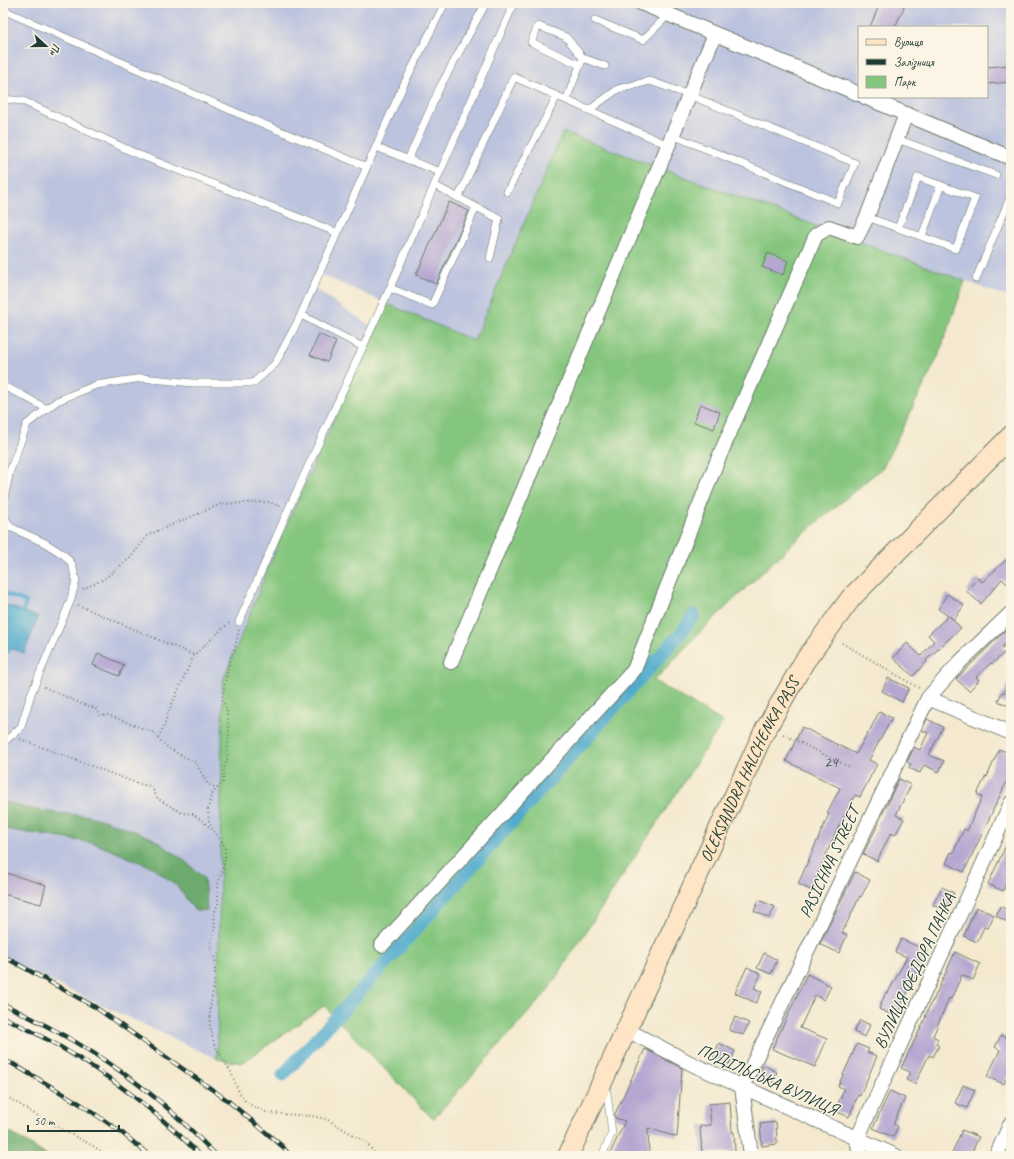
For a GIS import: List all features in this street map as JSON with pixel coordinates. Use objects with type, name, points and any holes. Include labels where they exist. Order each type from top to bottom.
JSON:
[{"type":"main road","name":"OLEKSANDRA HALCHENKA PASS","points":[[568,1156],[763,734],[804,662],[852,598],[1011,436]]},
{"type":"street","points":[[641,3],[858,94]]},
{"type":"street","points":[[451,662],[715,34]]},
{"type":"street","points":[[867,98],[1011,158]]},
{"type":"street","points":[[382,945],[634,670],[716,464],[816,235],[829,227],[857,237],[867,217],[906,114]]},
{"type":"street","name":"PASICHNA STREET","points":[[742,1087],[928,698],[960,663],[1011,612]]},
{"type":"street","points":[[928,698],[1011,733]]},
{"type":"street","name":"ВУЛИЦЯ ФЕДОРА ПАНКА","points":[[857,1139],[1011,803]]},
{"type":"street","name":"ПОДІЛЬСЬКА ВУЛИЦЯ","points":[[627,1030],[692,1064],[896,1156]]},
{"type":"street","points":[[742,1087],[752,1156]]},
{"type":"street","points":[[996,1156],[1011,1123]]},
{"type":"street","points":[[857,1139],[860,1156]]},
{"type":"lane","points":[[3,502],[10,471],[27,424],[57,401],[96,386],[142,378],[193,383],[253,383],[275,364],[301,315],[403,86],[444,3]]},
{"type":"lane","points":[[408,160],[440,86],[486,3]]},
{"type":"lane","points":[[239,622],[289,508],[390,288],[514,3]]},
{"type":"lane","points":[[3,10],[367,167]]},
{"type":"lane","points":[[595,20],[643,40],[669,14]]},
{"type":"lane","points":[[582,61],[566,37],[538,26],[531,42],[582,61],[605,66]]},
{"type":"lane","points":[[566,100],[582,61]]},
{"type":"lane","points":[[458,198],[514,77],[589,110],[838,203],[855,163],[689,95],[650,81],[618,89],[589,110]]},
{"type":"lane","points":[[507,192],[556,96]]},
{"type":"lane","points":[[3,99],[23,101],[137,154],[338,233]]},
{"type":"lane","points":[[897,139],[996,175]]},
{"type":"lane","points":[[376,147],[440,172]]},
{"type":"lane","points":[[867,217],[956,249],[975,198],[918,177],[898,228]]},
{"type":"lane","points":[[434,185],[499,219],[490,258]]},
{"type":"lane","points":[[922,236],[941,186]]},
{"type":"lane","points":[[976,279],[1011,195]]},
{"type":"lane","points":[[390,288],[432,305],[476,207]]},
{"type":"lane","points":[[301,315],[363,346]]},
{"type":"lane","points":[[3,386],[47,409]]},
{"type":"lane","points":[[3,514],[10,526],[64,554],[72,564],[76,581],[71,598],[36,683],[21,727],[3,743]]},
{"type":"lane","points":[[602,1156],[612,1133],[606,1076]]},
{"type":"path","points":[[71,598],[104,579],[130,558],[148,535],[222,504],[268,502],[289,508]]},
{"type":"path","points":[[71,598],[194,655]]},
{"type":"path","points":[[158,737],[164,727],[167,715],[194,655],[246,607]]},
{"type":"path","points":[[212,829],[209,821],[208,809],[211,796],[223,783],[228,748],[229,730],[222,697],[231,655],[239,633],[239,622]]},
{"type":"path","points":[[842,644],[919,689],[928,698]]},
{"type":"path","points":[[36,683],[82,704],[95,708],[99,715],[108,716],[152,732],[168,748],[196,763],[208,784],[214,788],[218,787]]},
{"type":"path","points":[[783,734],[851,768]]},
{"type":"path","points":[[11,736],[139,784],[151,786],[158,799],[182,813],[193,814],[212,829],[223,842],[225,847],[225,861],[218,884],[218,904],[214,914],[215,929],[211,943],[211,948],[215,959],[215,976],[210,1009],[210,1025],[214,1044],[232,1074],[237,1088],[245,1101],[250,1105],[268,1113],[326,1119],[366,1142],[377,1156]]},
{"type":"path","points":[[3,1094],[106,1156]]},
{"type":"shaded area","points":[[3,3],[1011,3],[1011,298],[563,132],[474,341],[319,274],[314,288],[375,329],[277,546],[223,681],[217,1059],[3,959]]},
{"type":"green space","points":[[563,132],[965,281],[938,357],[883,467],[794,542],[699,633],[654,681],[723,722],[546,993],[433,1119],[324,1006],[242,1063],[217,1059],[223,681],[277,546],[375,329],[388,304],[474,341]]},
{"type":"green space","points":[[3,801],[25,808],[90,816],[122,826],[152,838],[180,857],[204,878],[207,910],[195,911],[177,886],[152,867],[94,843],[3,829]]},
{"type":"green space","points":[[3,1128],[48,1156],[3,1156]]},
{"type":"water","points":[[3,604],[38,617],[24,653],[3,646]]},
{"type":"building","points":[[880,3],[906,3],[895,26],[870,26]]},
{"type":"building","points":[[1011,65],[1011,82],[988,84],[988,67]]},
{"type":"building","points":[[449,202],[469,211],[436,284],[416,275]]},
{"type":"building","points":[[768,253],[788,261],[783,275],[762,267]]},
{"type":"building","points":[[319,334],[336,342],[327,362],[310,355]]},
{"type":"building","points":[[700,404],[720,412],[714,429],[694,422]]},
{"type":"building","points":[[1007,559],[1011,563],[1011,588],[1002,579],[981,604],[966,591],[978,578],[982,582]]},
{"type":"building","points":[[947,594],[964,605],[954,620],[949,616],[961,628],[926,660],[927,661],[913,676],[893,658],[907,643],[921,656],[934,641],[928,635],[948,616],[938,609]]},
{"type":"building","points":[[1011,625],[1011,639],[1002,647],[1006,651],[976,677],[979,680],[969,691],[956,679]]},
{"type":"building","points":[[98,653],[124,665],[119,676],[93,665]]},
{"type":"building","points":[[1011,675],[1011,707],[998,701],[1002,692],[1004,693]]},
{"type":"building","points":[[888,678],[909,688],[902,702],[882,691]]},
{"type":"building","points":[[879,712],[892,718],[869,760],[877,764],[860,797],[855,795],[834,836],[811,890],[798,884],[829,814],[827,813],[840,788],[786,761],[802,727],[856,754]]},
{"type":"building","points":[[927,719],[943,727],[929,755],[944,761],[939,772],[924,765],[920,773],[909,768],[911,764],[907,762],[914,747],[920,750],[928,733],[922,730]]},
{"type":"building","points":[[999,749],[1011,754],[1011,772],[964,872],[946,863],[951,852],[953,853],[964,829],[967,831],[982,797],[977,794],[986,776],[987,777]]},
{"type":"building","points":[[899,779],[911,785],[896,815],[904,819],[895,835],[891,833],[877,861],[863,854]]},
{"type":"building","points":[[1011,835],[1011,873],[1003,891],[988,884]]},
{"type":"building","points":[[3,872],[46,885],[41,904],[3,894]]},
{"type":"building","points":[[855,872],[870,880],[861,897],[860,896],[842,933],[847,935],[839,953],[820,944]]},
{"type":"building","points":[[942,887],[954,893],[945,911],[933,905]]},
{"type":"building","points":[[759,900],[775,907],[769,918],[754,911]]},
{"type":"building","points":[[1000,906],[1011,912],[1011,924],[996,916]]},
{"type":"building","points":[[976,907],[994,915],[988,928],[984,927],[977,942],[964,936]]},
{"type":"building","points":[[901,939],[927,951],[901,1005],[902,1006],[897,1017],[879,1009],[886,992],[888,993],[907,957],[895,952]]},
{"type":"building","points":[[955,952],[980,964],[973,980],[962,975],[951,999],[949,998],[933,1036],[938,1039],[936,1044],[939,1046],[933,1057],[929,1055],[915,1084],[906,1080],[910,1072],[901,1068]]},
{"type":"building","points":[[764,953],[777,960],[771,974],[757,968]]},
{"type":"building","points":[[747,967],[761,974],[754,988],[762,992],[756,1003],[735,993]]},
{"type":"building","points":[[807,974],[831,986],[824,1000],[815,995],[800,1028],[827,1039],[815,1067],[772,1049]]},
{"type":"building","points":[[735,1017],[749,1023],[743,1035],[729,1030]]},
{"type":"building","points":[[860,1020],[870,1025],[865,1037],[854,1032]]},
{"type":"building","points":[[1001,1035],[1011,1040],[1011,1069],[1004,1084],[987,1077],[1000,1050],[995,1047]]},
{"type":"building","points":[[719,1043],[735,1051],[729,1064],[713,1057]]},
{"type":"building","points":[[857,1044],[869,1049],[867,1052],[877,1056],[860,1096],[858,1095],[849,1117],[835,1111],[844,1089],[838,1086]]},
{"type":"building","points":[[645,1049],[682,1068],[677,1137],[648,1128],[649,1156],[609,1156],[625,1121],[615,1118],[615,1114]]},
{"type":"building","points":[[763,1065],[777,1072],[772,1084],[758,1077]]},
{"type":"building","points":[[963,1085],[975,1090],[967,1108],[955,1103]]},
{"type":"building","points":[[890,1091],[905,1098],[893,1124],[898,1126],[893,1137],[873,1128]]},
{"type":"building","points":[[730,1102],[735,1152],[702,1153],[700,1126],[711,1125],[709,1104]]},
{"type":"building","points":[[776,1122],[777,1144],[762,1146],[760,1124]]},
{"type":"building","points":[[962,1130],[979,1137],[970,1156],[951,1156]]},
{"type":"waterway","points":[[3,593],[26,602],[22,615]]},
{"type":"waterway","points":[[283,1075],[383,966],[682,632],[694,615]]},
{"type":"waterway","points":[[3,650],[8,652],[11,645]]},
{"type":"railway","points":[[3,956],[95,1007],[227,1100],[282,1146],[290,1156]]},
{"type":"railway","points":[[3,1004],[62,1034],[118,1069],[170,1110],[217,1156]]},
{"type":"railway","points":[[3,1017],[57,1045],[133,1095],[156,1114],[201,1156]]},
{"type":"railway","points":[[3,1060],[13,1064],[82,1105],[121,1132],[150,1156]]}]
